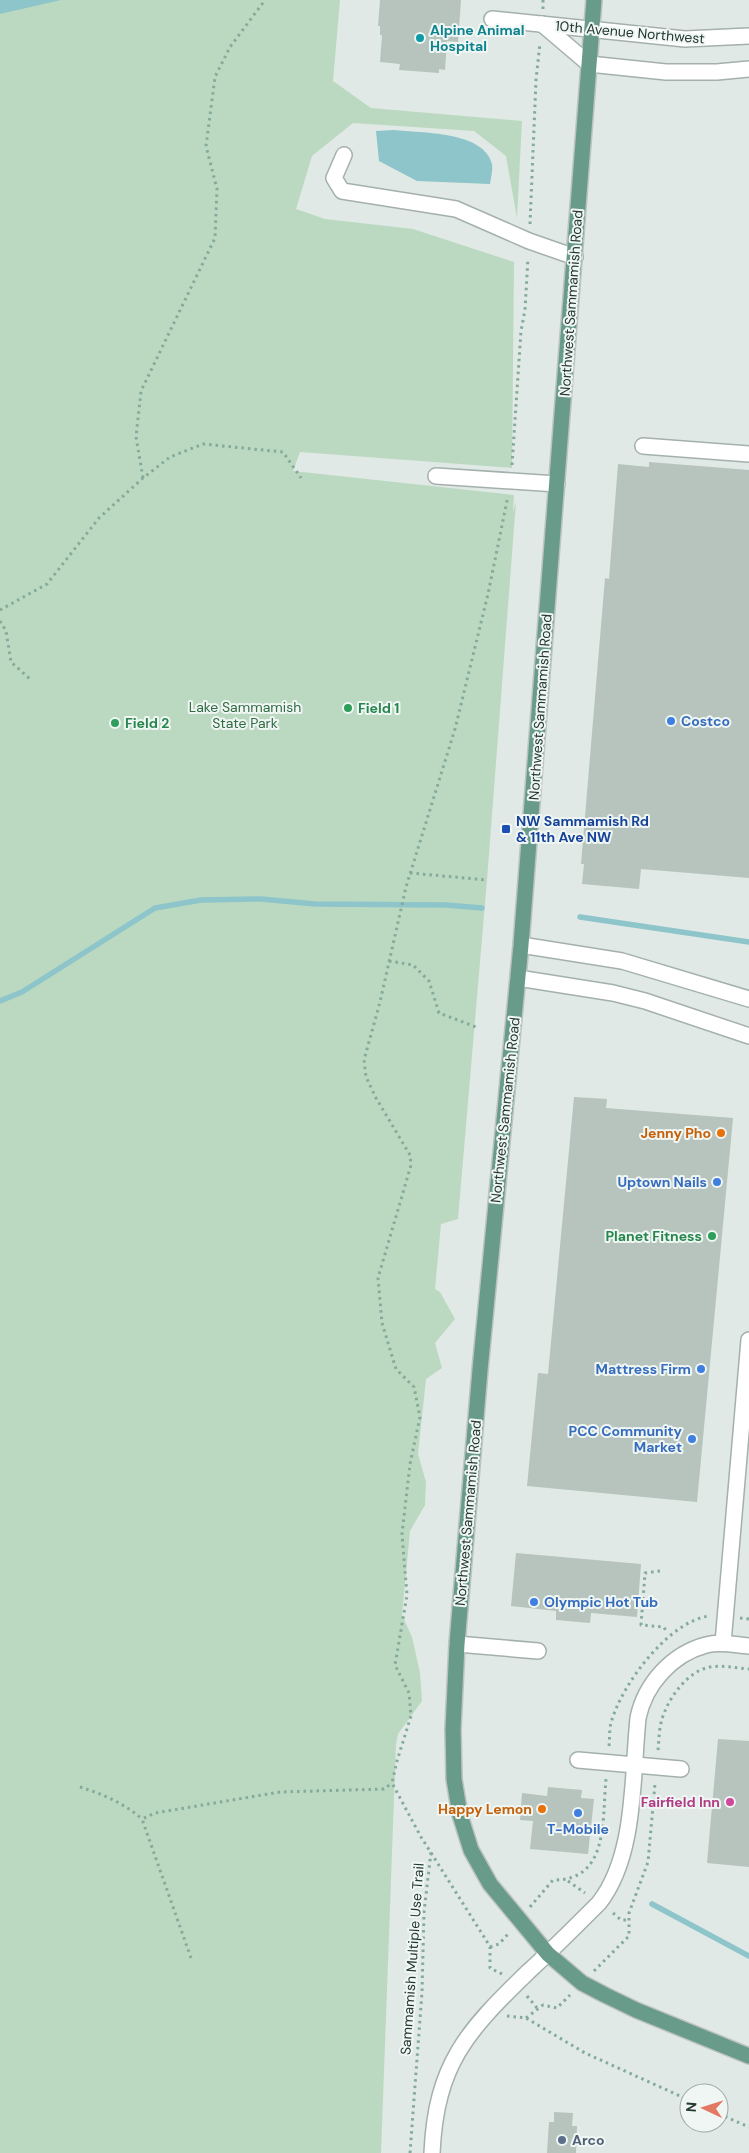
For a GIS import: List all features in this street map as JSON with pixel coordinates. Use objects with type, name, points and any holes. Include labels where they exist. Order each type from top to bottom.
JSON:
[{"type":"main road","name":"Northwest Sammamish Road","points":[[594,0],[521,945],[481,1360],[457,1644],[453,1729],[454,1779],[460,1815],[471,1850],[490,1884],[548,1954],[582,1982],[605,1995],[636,2010],[749,2056]]},
{"type":"street","name":"10th Avenue Northwest","points":[[492,19],[685,38],[749,36]]},
{"type":"street","name":"10th Avenue Northwest","points":[[542,24],[589,64]]},
{"type":"street","points":[[589,64],[666,72],[717,72],[749,69]]},
{"type":"street","points":[[344,155],[334,178],[342,191],[456,209],[529,242],[575,257]]},
{"type":"street","points":[[643,446],[749,454]]},
{"type":"street","points":[[436,476],[557,484]]},
{"type":"street","points":[[521,945],[622,961],[749,1000]]},
{"type":"street","points":[[518,978],[645,1001],[749,1036]]},
{"type":"street","points":[[723,1644],[749,1340]]},
{"type":"street","points":[[457,1644],[538,1651]]},
{"type":"street","points":[[432,2153],[436,2104],[448,2069],[460,2046],[484,2015],[599,1903],[610,1888],[624,1851],[638,1718],[651,1683],[670,1664],[706,1645],[749,1646]]},
{"type":"street","points":[[578,1760],[681,1769]]},
{"type":"path","points":[[143,478],[136,436],[141,391],[215,238],[217,189],[206,146],[215,77],[230,47],[265,0]]},
{"type":"path","points":[[0,610],[47,584],[99,518],[143,478],[170,457],[203,444],[284,452],[301,478]]},
{"type":"path","points":[[0,621],[6,631],[11,662],[31,680]]},
{"type":"path","points":[[410,873],[487,880]]},
{"type":"path","points":[[142,1818],[154,1813],[245,1800],[280,1792],[384,1789],[392,1783],[396,1761],[411,1716],[409,1693],[396,1665],[407,1596],[402,1534],[410,1464],[420,1417],[414,1387],[396,1368],[382,1323],[378,1278],[411,1165],[410,1155],[376,1098],[366,1077],[364,1060],[406,887]]},
{"type":"path","points":[[389,961],[413,964],[429,981],[439,1013],[476,1027]]},
{"type":"path","points":[[660,1571],[645,1573],[641,1625],[664,1627],[667,1633]]},
{"type":"path","points":[[553,1880],[568,1881],[579,1876],[587,1870],[594,1860],[600,1835],[611,1722]]},
{"type":"path","name":"Sammamish Multiple Use Trail","points":[[392,1783],[431,1852],[424,1912],[422,1992],[410,2153]]},
{"type":"path","points":[[80,1787],[114,1800],[131,1809],[142,1818],[191,1958]]},
{"type":"path","points":[[431,1852],[490,1947],[490,1968]]},
{"type":"path","points":[[624,1942],[629,1936],[629,1920],[632,1906]]},
{"type":"path","points":[[560,2004],[557,2008],[543,2005],[526,2018],[585,2054],[679,2096]]},
{"type":"path","points":[[729,2118],[749,2127]]},
{"type":"green space","name":"Lake Sammamish State Park","points":[[0,0],[340,0],[333,81],[371,108],[522,121],[517,218],[506,156],[474,131],[353,123],[312,156],[296,209],[325,219],[413,229],[514,262],[512,468],[300,452],[293,471],[514,495],[513,512],[516,502],[487,880],[458,1219],[441,1224],[435,1289],[440,1292],[455,1319],[435,1343],[442,1368],[426,1379],[418,1454],[426,1482],[425,1505],[410,1531],[402,1615],[412,1637],[420,1673],[422,1701],[398,1734],[396,1744],[381,2153],[0,2153]]},
{"type":"water","points":[[0,0],[61,0],[0,14]]},
{"type":"water","points":[[394,130],[435,133],[465,140],[477,145],[487,153],[492,164],[490,184],[417,181],[379,161],[376,131]]},
{"type":"building","name":"Alpine Animal Hospital","points":[[380,0],[461,0],[458,42],[447,41],[445,70],[439,69],[439,73],[399,70],[400,64],[380,62],[382,35],[380,35],[380,26],[378,26]]},
{"type":"building","name":"Costco","points":[[649,462],[749,470],[749,878],[641,869],[639,889],[582,884],[584,864],[581,864],[605,578],[609,579],[618,464],[649,467]]},
{"type":"building","points":[[574,1097],[607,1099],[606,1108],[733,1118],[697,1502],[527,1486],[538,1373],[548,1374]]},
{"type":"building","points":[[516,1553],[641,1564],[637,1617],[591,1613],[590,1623],[556,1620],[556,1611],[511,1606]]},
{"type":"building","name":"Fairfield Inn","points":[[718,1739],[749,1741],[749,1867],[707,1863]]},
{"type":"building","points":[[548,1787],[582,1790],[581,1798],[594,1799],[588,1854],[530,1849],[533,1821],[520,1820],[522,1793],[547,1796]]},
{"type":"building","name":"Arco","points":[[554,2112],[573,2113],[572,2126],[577,2126],[576,2153],[547,2153],[549,2122],[554,2122]]},
{"type":"waterway","points":[[0,1001],[22,992],[155,908],[201,900],[261,899],[315,904],[446,905],[482,908]]},
{"type":"waterway","points":[[580,917],[749,942]]},
{"type":"waterway","points":[[652,1904],[749,1956]]},
{"type":"place","name":"Alpine Animal Hospital","points":[[420,38]]},
{"type":"place","name":"Field 1","points":[[348,708]]},
{"type":"place","name":"Costco","points":[[671,721]]},
{"type":"place","name":"Field 2","points":[[115,723]]},
{"type":"place","name":"NW Sammamish Rd & 11th Ave NW","points":[[506,829]]},
{"type":"place","name":"Jenny Pho","points":[[721,1133]]},
{"type":"place","name":"Uptown Nails","points":[[717,1182]]},
{"type":"place","name":"Planet Fitness","points":[[712,1236]]},
{"type":"place","name":"Mattress Firm","points":[[701,1369]]},
{"type":"place","name":"PCC Community Market","points":[[692,1439]]},
{"type":"place","name":"Olympic Hot Tub","points":[[534,1602]]},
{"type":"place","name":"Fairfield Inn","points":[[730,1802]]},
{"type":"place","name":"Happy Lemon","points":[[542,1809]]},
{"type":"place","name":"T-Mobile","points":[[578,1813]]},
{"type":"place","name":"Arco","points":[[562,2140]]}]
